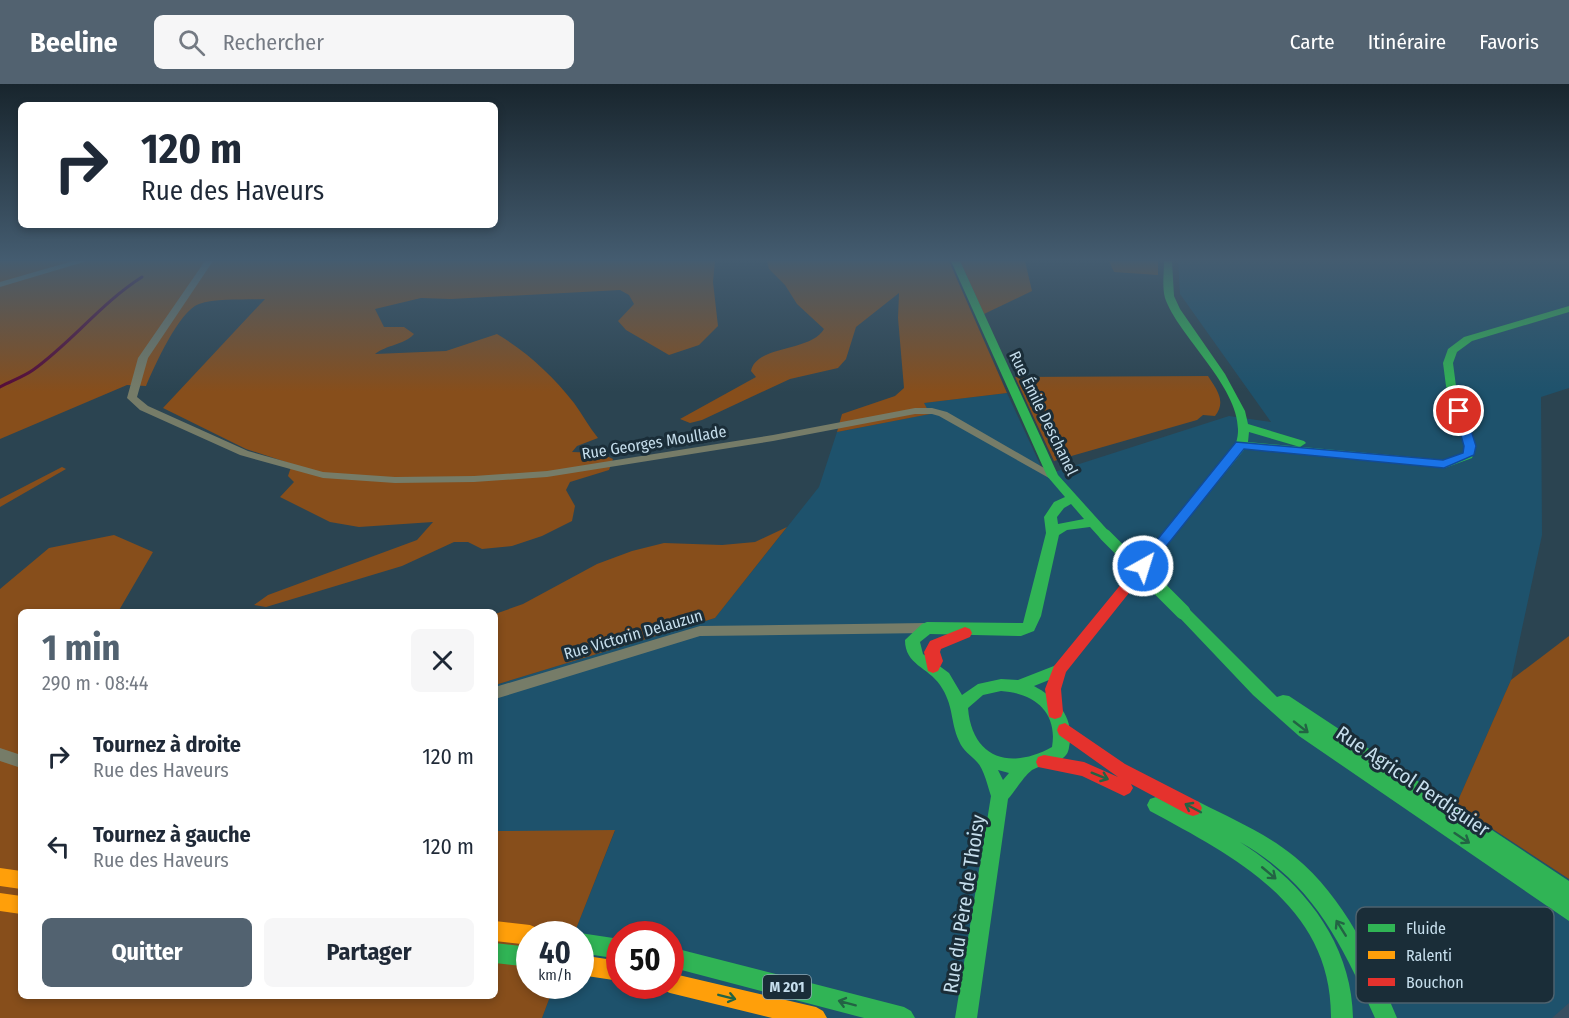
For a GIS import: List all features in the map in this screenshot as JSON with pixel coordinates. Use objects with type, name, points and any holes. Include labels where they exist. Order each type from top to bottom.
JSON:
[{"type":"main road","name":"Rue Émile Deschanel","points":[[975,305],[1053,476],[1105,535],[1184,612]]},
{"type":"main road","points":[[1055,712],[1053,689],[1059,670],[1241,445],[1245,427],[1238,403],[1173,305]]},
{"type":"main road","points":[[1241,445],[1444,464],[1468,455],[1470,446],[1447,365],[1455,346],[1468,339],[1569,309]]},
{"type":"main road","points":[[1245,427],[1342,453]]},
{"type":"main road","points":[[927,628],[1022,630],[1029,627],[1035,616],[1053,533],[1050,517],[1059,505],[1072,499]]},
{"type":"main road","points":[[1053,533],[1064,526],[1093,522]]},
{"type":"main road","name":"Rue Agricol Perdiguier","points":[[1184,612],[1242,674],[1305,730],[1569,911]]},
{"type":"main road","name":"Rue du Père de Thoisy","points":[[927,628],[916,634],[911,643],[916,658],[922,665],[933,667],[945,680],[960,706],[959,725],[967,740],[985,758],[1000,796],[966,1018]]},
{"type":"main road","points":[[933,667],[935,660],[932,652],[935,645],[948,638],[979,629]]},
{"type":"main road","points":[[1019,686],[1059,670]]},
{"type":"main road","name":"Rue Agricol Perdiguier","points":[[1242,674],[1569,892]]},
{"type":"main road","points":[[945,680],[978,690],[1001,685],[1019,686],[1038,694],[1055,712],[1065,730],[1089,751],[1116,768],[1248,837],[1295,870],[1324,901],[1356,953]]},
{"type":"main road","points":[[960,706],[978,690]]},
{"type":"main road","points":[[985,758],[1002,765],[1024,768],[1044,762],[1060,751],[1065,730]]},
{"type":"main road","points":[[1044,762],[1084,769],[1110,780],[1258,863],[1289,889],[1310,917],[1331,954],[1343,996],[1342,1018]]},
{"type":"main road","name":"Rue du Père de Thoisy","points":[[1000,796],[1024,768]]},
{"type":"main road","points":[[0,877],[18,880]]},
{"type":"main road","points":[[0,902],[18,905]]},
{"type":"main road","points":[[498,931],[516,933]]},
{"type":"main road","points":[[498,953],[516,955]]},
{"type":"main road","name":"M 201","points":[[684,961],[904,1018]]},
{"type":"main road","name":"M 201","points":[[684,986],[816,1018]]},
{"type":"main road","points":[[1379,1003],[1386,1018]]},
{"type":"street","name":"Rue Georges Moullade","points":[[179,305],[143,358],[132,398],[144,408],[244,453],[323,475],[395,480],[474,479],[547,474],[773,438],[915,411],[933,411],[1053,476]]},
{"type":"street","name":"Rue Victorin Delauzun","points":[[498,692],[700,631],[927,628]]},
{"type":"street","points":[[0,754],[18,761]]},
{"type":"shaded area","points":[[0,305],[198,305],[183,317],[161,354],[146,386],[127,385],[0,439]]},
{"type":"shaded area","points":[[260,305],[393,305],[375,309],[384,327],[404,327],[414,334],[375,354],[446,351],[497,334],[529,356],[557,383],[598,438],[577,446],[572,452],[600,453],[613,459],[609,470],[570,482],[566,490],[575,506],[572,521],[542,536],[512,546],[482,549],[468,542],[454,542],[402,566],[266,607],[254,605],[268,595],[417,540],[433,522],[359,527],[330,522],[280,497],[294,482],[288,476],[292,464],[246,449],[163,408]]},
{"type":"shaded area","points":[[633,305],[716,305],[718,326],[699,345],[669,355],[626,330],[618,321]]},
{"type":"shaded area","points":[[798,305],[884,305],[856,327],[846,359],[838,368],[790,379],[702,420],[690,423],[680,419],[756,377],[751,371],[755,363],[763,357],[808,342],[824,329]]},
{"type":"shaded area","points":[[899,305],[968,305],[1007,393],[924,403],[930,414],[837,432],[842,414],[895,396],[904,388]]},
{"type":"shaded area","points":[[980,305],[1004,305],[984,314]]},
{"type":"shaded area","points":[[1188,305],[1569,305],[1569,388],[1541,397],[1542,535],[1511,680],[1456,805],[1569,879],[1569,1018],[542,1018],[549,999],[594,999],[594,921],[579,921],[615,831],[498,831],[498,684],[715,618],[819,487],[837,432],[929,414],[923,403],[1007,393],[1045,475],[1229,416],[1271,422]]},
{"type":"shaded area","points":[[1208,376],[1220,400],[1215,416],[1203,415],[1197,420],[1054,461],[1015,377]]},
{"type":"shaded area","points":[[62,467],[66,469],[0,507],[0,499]]},
{"type":"shaded area","points":[[787,527],[715,618],[498,684],[498,613],[523,604],[597,564],[632,551],[664,543],[722,545],[755,542]]},
{"type":"shaded area","points":[[114,535],[153,552],[120,609],[18,609],[18,999],[498,999],[498,831],[615,830],[579,921],[516,921],[516,999],[549,999],[542,1018],[0,1018],[0,589],[49,548]]},
{"type":"shaded area","points":[[1569,636],[1569,879],[1456,805],[1511,680]]},
{"type":"waterway","points":[[0,387],[29,372],[47,359],[107,305]]},
{"type":"traffic: fast","points":[[975,305],[1053,476],[1105,535]]},
{"type":"traffic: fast","points":[[1173,305],[1231,392],[1243,427],[1242,442],[1239,448],[1199,497]]},
{"type":"traffic: fast","points":[[1241,445],[1445,464],[1468,455],[1470,446],[1451,386],[1448,363],[1452,351],[1468,339],[1569,309]]},
{"type":"traffic: fast","points":[[1245,427],[1300,443]]},
{"type":"traffic: fast","points":[[960,706],[943,677],[914,653],[912,640],[927,628],[1021,630],[1029,627],[1034,616],[1053,533],[1050,517],[1059,505],[1072,499]]},
{"type":"traffic: fast","points":[[1053,533],[1064,526],[1093,522]]},
{"type":"traffic: fast","points":[[1105,535],[1183,612]]},
{"type":"traffic: fast","points":[[1183,612],[1259,691],[1305,731],[1569,911]]},
{"type":"traffic: fast","points":[[1019,686],[1040,697],[1055,710],[1059,718],[1062,738],[1060,751],[1043,760],[1026,765],[1009,766],[993,762],[979,754],[968,742],[961,726],[960,706],[978,690],[1001,685],[1019,686],[1059,670]]},
{"type":"traffic: fast","points":[[1283,701],[1569,892]]},
{"type":"traffic: fast","points":[[966,1018],[1000,796],[985,758]]},
{"type":"traffic: fast","points":[[1000,796],[1024,768]]},
{"type":"traffic: fast","points":[[1156,805],[1250,858],[1289,892],[1306,913],[1331,957],[1340,987],[1342,1018]]},
{"type":"traffic: fast","points":[[1193,808],[1242,833],[1288,863],[1320,896],[1334,915],[1356,955]]},
{"type":"traffic: fast","points":[[594,945],[606,947]]},
{"type":"traffic: fast","points":[[498,953],[516,955]]},
{"type":"traffic: fast","points":[[684,961],[904,1018]]},
{"type":"traffic: fast","points":[[1379,1003],[1386,1018]]},
{"type":"traffic: slow","points":[[0,877],[18,880]]},
{"type":"traffic: slow","points":[[0,902],[18,905]]},
{"type":"traffic: slow","points":[[498,931],[516,933]]},
{"type":"traffic: slow","points":[[594,967],[606,969]]},
{"type":"traffic: slow","points":[[684,986],[816,1018]]},
{"type":"traffic: jam","points":[[1055,712],[1053,689],[1059,670],[1199,497]]},
{"type":"traffic: jam","points":[[933,667],[935,661],[932,652],[935,645],[965,633]]},
{"type":"traffic: jam","points":[[1065,730],[1119,769],[1193,808]]},
{"type":"traffic: jam","points":[[1044,762],[1084,769],[1124,788]]},
{"type":"route","points":[[1143,566],[1241,445],[1444,464],[1458,461],[1468,455],[1470,446],[1459,411]]}]
